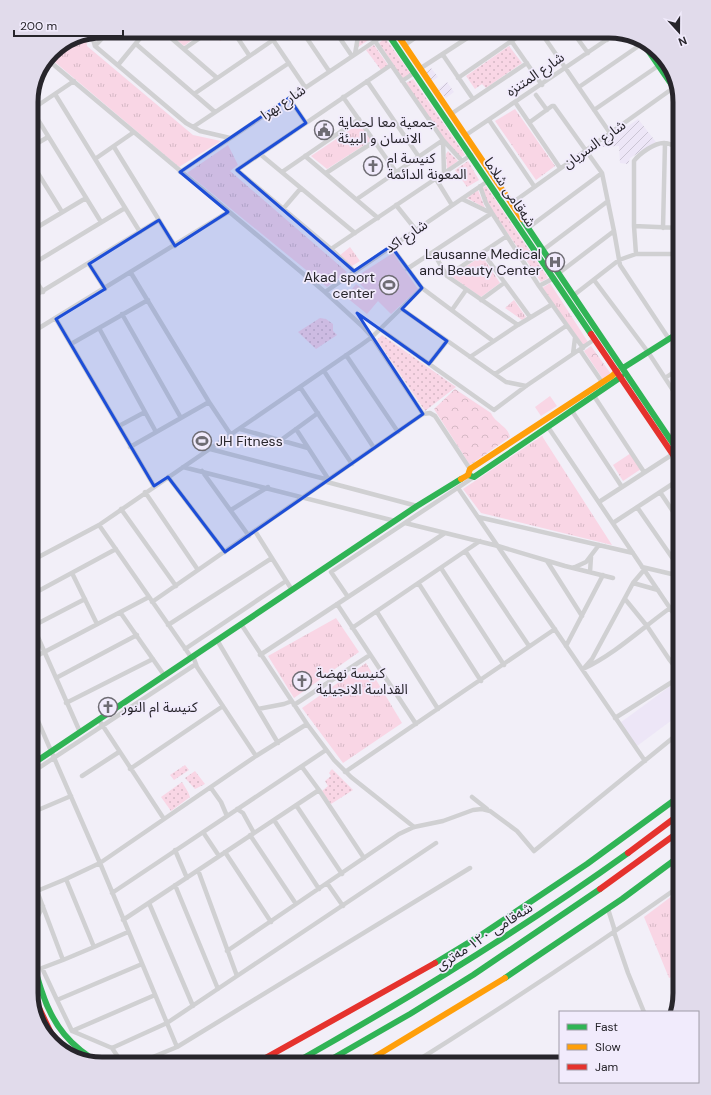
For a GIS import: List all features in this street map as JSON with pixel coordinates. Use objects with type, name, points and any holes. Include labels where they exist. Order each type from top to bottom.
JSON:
[{"type":"main road","name":"شەقامی شلاما","points":[[391,38],[595,339],[616,376],[673,454]]},
{"type":"main road","name":"شەقامی شلاما","points":[[400,38],[673,443]]},
{"type":"main road","points":[[649,52],[668,79]]},
{"type":"main road","points":[[431,97],[437,92]]},
{"type":"main road","points":[[511,216],[516,216],[517,211]]},
{"type":"main road","points":[[517,224],[516,221],[518,219],[523,220]]},
{"type":"main road","points":[[623,368],[673,336]]},
{"type":"main road","points":[[471,474],[602,382],[616,376]]},
{"type":"main road","points":[[38,762],[53,755],[80,732],[417,506],[572,411],[594,396],[616,376]]},
{"type":"main road","points":[[267,1057],[442,959],[481,935],[587,864],[673,801]]},
{"type":"main road","name":"شەقامی ١٢٠ مەتری","points":[[305,1057],[388,1010],[505,937],[579,888],[673,819]]},
{"type":"main road","name":"شەقامی ١٢٠ مەتری","points":[[335,1057],[410,1014],[486,966],[562,916],[673,836]]},
{"type":"main road","points":[[375,1057],[462,1005],[556,945],[673,861]]},
{"type":"main road","points":[[38,980],[50,1013],[60,1031],[79,1051],[86,1055]]},
{"type":"street","points":[[95,46],[102,38]]},
{"type":"street","points":[[118,65],[141,38]]},
{"type":"street","points":[[171,38],[216,77]]},
{"type":"street","points":[[184,49],[199,38]]},
{"type":"street","points":[[238,38],[249,55]]},
{"type":"street","points":[[307,38],[329,71]]},
{"type":"street","points":[[340,38],[353,55]]},
{"type":"street","points":[[353,55],[357,38]]},
{"type":"street","points":[[372,38],[443,140],[462,161]]},
{"type":"street","name":"شارع بهرا","points":[[180,172],[378,38]]},
{"type":"street","points":[[405,45],[416,38]]},
{"type":"street","points":[[420,68],[443,55],[468,38]]},
{"type":"street","points":[[458,78],[517,38]]},
{"type":"street","points":[[545,38],[610,133]]},
{"type":"street","points":[[577,38],[588,53]]},
{"type":"street","name":"شارع المتنزه","points":[[466,136],[610,38]]},
{"type":"street","points":[[93,39],[95,46],[186,123],[200,131],[230,138]]},
{"type":"street","points":[[194,94],[216,77],[273,40],[305,87]]},
{"type":"street","points":[[512,42],[542,85]]},
{"type":"street","points":[[136,44],[215,112]]},
{"type":"street","points":[[579,87],[638,45]]},
{"type":"street","points":[[443,55],[473,99]]},
{"type":"street","points":[[193,127],[289,63]]},
{"type":"street","points":[[451,114],[526,63]]},
{"type":"street","points":[[51,64],[74,81],[180,172],[325,292],[362,326],[372,337],[424,414]]},
{"type":"street","points":[[354,271],[331,249],[237,170],[391,65]]},
{"type":"street","points":[[594,110],[658,66]]},
{"type":"street","points":[[402,81],[414,73]]},
{"type":"street","points":[[38,105],[74,81]]},
{"type":"street","points":[[367,81],[419,157]]},
{"type":"street","name":"شارع السريان","points":[[512,203],[584,150],[672,89]]},
{"type":"street","points":[[55,94],[140,232]]},
{"type":"street","points":[[536,95],[547,110]]},
{"type":"street","points":[[344,97],[396,172]]},
{"type":"street","points":[[289,98],[306,123]]},
{"type":"street","points":[[515,102],[560,168]]},
{"type":"street","points":[[530,122],[554,106],[584,150],[602,173],[620,265],[669,339]]},
{"type":"street","points":[[282,172],[359,119]]},
{"type":"street","points":[[489,120],[534,186]]},
{"type":"street","points":[[38,121],[101,222]]},
{"type":"street","points":[[95,159],[134,132]]},
{"type":"street","points":[[38,143],[48,137]]},
{"type":"street","points":[[357,199],[443,140]]},
{"type":"street","points":[[443,140],[444,173]]},
{"type":"street","points":[[326,174],[375,141]]},
{"type":"street","points":[[636,254],[634,226],[634,162],[638,156],[658,144],[665,143],[673,146]]},
{"type":"street","points":[[663,228],[665,143]]},
{"type":"street","points":[[114,147],[174,246]]},
{"type":"street","points":[[260,154],[354,233]]},
{"type":"street","points":[[331,249],[470,155]]},
{"type":"street","points":[[305,156],[378,218]]},
{"type":"street","points":[[38,173],[62,212]]},
{"type":"street","points":[[528,228],[602,173]]},
{"type":"street","points":[[436,179],[452,205]]},
{"type":"street","name":"شارع اكد","points":[[325,292],[488,181]]},
{"type":"street","points":[[480,186],[486,204],[539,286],[575,338],[602,382]]},
{"type":"street","points":[[283,209],[301,188]]},
{"type":"street","points":[[38,227],[86,198]]},
{"type":"street","points":[[462,198],[492,213]]},
{"type":"street","points":[[544,250],[608,201]]},
{"type":"street","points":[[396,204],[416,230]]},
{"type":"street","points":[[38,261],[125,208]]},
{"type":"street","points":[[38,328],[56,319],[228,212]]},
{"type":"street","points":[[407,269],[492,213]]},
{"type":"street","points":[[38,294],[159,220]]},
{"type":"street","points":[[634,226],[673,228]]},
{"type":"street","points":[[559,273],[614,231]]},
{"type":"street","points":[[446,276],[507,236]]},
{"type":"street","points":[[391,246],[422,288],[493,341]]},
{"type":"street","points":[[432,252],[446,276],[518,325]]},
{"type":"street","points":[[483,253],[530,317]]},
{"type":"street","points":[[574,295],[619,260],[636,254],[673,254]]},
{"type":"street","points":[[89,264],[104,289]]},
{"type":"street","points":[[131,273],[209,402],[231,435]]},
{"type":"street","points":[[539,286],[554,278]]},
{"type":"street","points":[[594,280],[648,352],[673,390]]},
{"type":"street","points":[[481,300],[504,283]]},
{"type":"street","points":[[38,285],[42,292]]},
{"type":"street","points":[[38,557],[98,525],[324,371],[372,337],[422,288]]},
{"type":"street","points":[[452,310],[466,290]]},
{"type":"street","points":[[71,344],[148,300]]},
{"type":"street","points":[[470,357],[551,304]]},
{"type":"street","points":[[402,309],[506,382],[526,386]]},
{"type":"street","points":[[122,314],[181,418]]},
{"type":"street","points":[[56,319],[154,486]]},
{"type":"street","points":[[495,374],[566,326]]},
{"type":"street","points":[[99,328],[156,432]]},
{"type":"street","points":[[380,329],[494,410],[526,386],[595,339]]},
{"type":"street","points":[[573,354],[575,338]]},
{"type":"street","points":[[430,364],[447,341]]},
{"type":"street","points":[[346,355],[398,432]]},
{"type":"street","points":[[324,371],[374,448]]},
{"type":"street","points":[[665,378],[673,373]]},
{"type":"street","points":[[300,387],[352,464]]},
{"type":"street","points":[[594,396],[644,472]]},
{"type":"street","points":[[130,447],[209,402]]},
{"type":"street","points":[[572,411],[622,487]]},
{"type":"street","points":[[119,426],[145,412]]},
{"type":"street","points":[[281,440],[318,413]]},
{"type":"street","points":[[152,602],[424,414],[430,413],[435,416],[471,474],[458,488],[330,572],[348,597]]},
{"type":"street","points":[[548,427],[673,612]]},
{"type":"street","points":[[240,429],[308,448]]},
{"type":"street","points":[[296,429],[328,481]]},
{"type":"street","points":[[669,437],[673,434]]},
{"type":"street","points":[[210,449],[417,506]]},
{"type":"street","points":[[599,502],[673,454]]},
{"type":"street","points":[[183,467],[268,487],[395,521]]},
{"type":"street","points":[[202,471],[249,536]]},
{"type":"street","points":[[168,477],[225,552]]},
{"type":"street","points":[[613,523],[673,484]]},
{"type":"street","points":[[230,510],[268,487]]},
{"type":"street","points":[[458,488],[645,761]]},
{"type":"street","points":[[145,492],[198,570]]},
{"type":"street","points":[[660,492],[673,512]]},
{"type":"street","points":[[637,507],[673,559]]},
{"type":"street","points":[[121,509],[176,586]]},
{"type":"street","points":[[478,517],[633,553]]},
{"type":"street","points":[[405,523],[480,541],[571,568],[613,578]]},
{"type":"street","points":[[98,525],[185,649],[192,656],[256,756]]},
{"type":"street","points":[[255,531],[292,590]]},
{"type":"street","points":[[260,655],[445,533]]},
{"type":"street","points":[[352,628],[419,584],[480,541]]},
{"type":"street","points":[[571,568],[583,564],[591,557],[599,545]]},
{"type":"street","points":[[38,590],[116,549]]},
{"type":"street","points":[[466,552],[529,646]]},
{"type":"street","points":[[590,572],[591,557]]},
{"type":"street","points":[[168,625],[272,558]]},
{"type":"street","points":[[547,561],[582,616]]},
{"type":"street","points":[[442,568],[504,665]]},
{"type":"street","points":[[643,568],[673,574]]},
{"type":"street","points":[[583,669],[592,659],[633,583],[643,568]]},
{"type":"street","points":[[72,573],[97,624]]},
{"type":"street","points":[[566,646],[603,576]]},
{"type":"street","points":[[185,649],[286,581]]},
{"type":"street","points":[[633,583],[658,590]]},
{"type":"street","points":[[419,584],[481,681]]},
{"type":"street","points":[[38,655],[149,597]]},
{"type":"street","points":[[38,623],[85,599]]},
{"type":"street","points":[[625,599],[647,626],[673,665]]},
{"type":"street","points":[[337,604],[416,724]]},
{"type":"street","points":[[583,669],[606,657],[673,606]]},
{"type":"street","points":[[120,612],[164,676]]},
{"type":"street","points":[[377,612],[438,709]]},
{"type":"street","points":[[240,624],[326,750],[345,772],[414,827]]},
{"type":"street","points":[[345,772],[481,681],[555,629]]},
{"type":"street","points":[[56,678],[136,636]]},
{"type":"street","points":[[38,639],[80,732]]},
{"type":"street","points":[[217,640],[278,743]]},
{"type":"street","points":[[258,709],[293,703],[370,655]]},
{"type":"street","points":[[66,703],[152,659]]},
{"type":"street","points":[[38,767],[53,755],[102,726],[196,664]]},
{"type":"street","points":[[615,718],[673,681]]},
{"type":"street","points":[[130,769],[223,706]]},
{"type":"street","points":[[98,720],[164,819]]},
{"type":"street","points":[[38,721],[100,863],[177,1047]]},
{"type":"street","points":[[38,891],[100,863],[256,756],[307,724]]},
{"type":"street","points":[[472,797],[517,831],[534,851],[673,738]]},
{"type":"street","points":[[112,893],[326,750]]},
{"type":"street","points":[[82,776],[119,752]]},
{"type":"street","points":[[302,767],[364,858]]},
{"type":"street","points":[[211,788],[221,802],[227,816]]},
{"type":"street","points":[[123,920],[319,790]]},
{"type":"street","points":[[38,809],[71,796]]},
{"type":"street","points":[[296,805],[342,874]]},
{"type":"street","points":[[237,809],[243,813],[252,834],[296,904]]},
{"type":"street","points":[[227,951],[399,834],[414,827],[443,821],[476,809],[488,810]]},
{"type":"street","points":[[274,820],[319,889]]},
{"type":"street","points":[[203,832],[219,856]]},
{"type":"street","points":[[112,1048],[167,1023],[436,843]]},
{"type":"street","points":[[175,850],[186,878]]},
{"type":"street","points":[[225,852],[271,922]]},
{"type":"street","points":[[153,1057],[177,1047],[470,868]]},
{"type":"street","points":[[198,870],[237,976]]},
{"type":"street","points":[[66,879],[94,947]]},
{"type":"street","points":[[327,883],[343,906]]},
{"type":"street","points":[[175,885],[218,989]]},
{"type":"street","points":[[423,1057],[614,932],[673,891]]},
{"type":"street","points":[[38,894],[63,960]]},
{"type":"street","points":[[149,903],[193,1006]]},
{"type":"street","points":[[38,916],[42,906]]},
{"type":"street","points":[[608,909],[628,973],[644,1011]]},
{"type":"street","points":[[118,1057],[112,1048],[72,1031],[42,968],[128,932]]},
{"type":"street","points":[[57,1000],[142,964]]},
{"type":"street","points":[[72,1031],[155,995]]},
{"type":"highlighted area","points":[[289,98],[306,123],[237,170],[354,271],[391,246],[422,288],[402,309],[447,341],[429,364],[357,313],[423,414],[225,552],[168,477],[154,486],[56,319],[105,289],[89,264],[159,220],[175,246],[228,212],[180,172]]},
{"type":"shaded area","points":[[431,68],[438,77],[431,82],[424,73]]},
{"type":"shaded area","points":[[447,82],[454,92],[446,98],[438,89]]},
{"type":"shaded area","points":[[638,119],[656,142],[630,158],[628,164],[620,163],[619,146],[598,147]]},
{"type":"shaded area","points":[[673,684],[673,719],[637,746],[620,723]]},
{"type":"green space","points":[[175,38],[194,38],[184,46]]},
{"type":"green space","points":[[360,38],[370,39],[358,47]]},
{"type":"green space","points":[[385,38],[411,74],[403,79],[379,43]]},
{"type":"green space","points":[[87,40],[87,46],[193,135],[221,141],[179,167],[53,61],[70,47],[81,41]]},
{"type":"green space","points":[[374,45],[388,65],[381,70],[366,50]]},
{"type":"green space","points":[[509,46],[522,63],[486,88],[482,84],[475,89],[466,76]]},
{"type":"green space","points":[[413,79],[465,155],[460,158],[444,139],[406,83]]},
{"type":"green space","points":[[515,109],[555,166],[536,180],[495,121]]},
{"type":"green space","points":[[360,123],[372,140],[327,169],[311,156]]},
{"type":"green space","points":[[228,145],[238,165],[230,171],[347,272],[327,287],[187,173]]},
{"type":"green space","points":[[448,151],[458,161],[447,169],[446,154]]},
{"type":"green space","points":[[468,161],[479,180],[467,187],[455,170]]},
{"type":"green space","points":[[486,186],[548,278],[541,282],[488,204],[482,188]]},
{"type":"green space","points":[[478,190],[485,208],[467,198]]},
{"type":"green space","points":[[350,247],[360,261],[352,266],[339,256]]},
{"type":"green space","name":"Akad sport center","points":[[393,253],[418,289],[391,314],[378,301],[367,314],[346,297],[356,284],[373,297],[354,278]]},
{"type":"green space","points":[[482,256],[500,283],[481,297],[451,276]]},
{"type":"green space","points":[[550,283],[588,342],[583,346],[542,288]]},
{"type":"green space","points":[[514,300],[526,317],[522,320],[505,308]]},
{"type":"green space","points":[[320,318],[326,319],[333,324],[333,331],[337,335],[316,349],[298,332]]},
{"type":"green space","points":[[382,335],[456,387],[425,411],[377,340]]},
{"type":"green space","points":[[591,346],[611,374],[603,379],[584,351]]},
{"type":"green space","points":[[455,389],[491,413],[507,430],[510,437],[470,465],[434,409]]},
{"type":"green space","points":[[550,396],[557,406],[541,416],[535,407]]},
{"type":"green space","points":[[542,436],[612,545],[481,513],[463,489]]},
{"type":"green space","points":[[631,453],[641,469],[623,481],[613,465]]},
{"type":"green space","points":[[336,618],[359,652],[294,698],[268,656]]},
{"type":"green space","points":[[366,663],[402,723],[343,763],[302,708]]},
{"type":"green space","points":[[185,765],[189,770],[174,780],[170,775]]},
{"type":"green space","points":[[332,769],[353,790],[331,804],[322,791],[328,786],[325,781],[331,776],[329,773]]},
{"type":"green space","points":[[195,771],[205,784],[195,789],[185,778]]},
{"type":"green space","points":[[182,782],[190,797],[171,811],[161,797]]},
{"type":"green space","points":[[673,895],[673,977],[669,978],[644,917]]},
{"type":"traffic: fast","points":[[391,38],[591,334]]},
{"type":"traffic: fast","points":[[650,53],[670,82]]},
{"type":"traffic: fast","points":[[522,219],[673,444]]},
{"type":"traffic: fast","points":[[623,368],[673,336]]},
{"type":"traffic: fast","points":[[468,475],[474,477],[621,377]]},
{"type":"traffic: fast","points":[[38,760],[417,506],[461,479]]},
{"type":"traffic: fast","points":[[435,963],[481,935],[587,864],[673,801]]},
{"type":"traffic: fast","points":[[305,1057],[464,963],[588,882],[628,853]]},
{"type":"traffic: fast","points":[[505,978],[622,899],[673,861]]},
{"type":"traffic: fast","points":[[335,1057],[410,1014],[473,975],[600,889]]},
{"type":"traffic: fast","points":[[38,979],[46,1004],[58,1025],[72,1043],[89,1056]]},
{"type":"traffic: slow","points":[[400,38],[522,219]]},
{"type":"traffic: slow","points":[[461,479],[468,475],[470,469],[612,376],[617,371]]},
{"type":"traffic: slow","points":[[375,1057],[505,978]]},
{"type":"traffic: jam","points":[[591,334],[673,455]]},
{"type":"traffic: jam","points":[[628,853],[673,819]]},
{"type":"traffic: jam","points":[[600,889],[673,836]]},
{"type":"traffic: jam","points":[[267,1057],[435,963]]},
{"type":"traffic: jam","points":[[40,1010],[49,1029]]},
{"type":"place","name":"جمعية معا لحماية الانسان و البيئة","points":[[324,130]]},
{"type":"place","name":"كنيسة ام المعونة الدائمة","points":[[373,166]]},
{"type":"place","name":"Lausanne Medical and Beauty Center","points":[[555,262]]},
{"type":"place","name":"Akad sport center","points":[[389,285]]},
{"type":"place","name":"JH Fitness","points":[[202,441]]},
{"type":"place","name":"كنيسة نهضة القداسة الانجيلية","points":[[302,681]]},
{"type":"place","name":"كنيسة ام النور","points":[[108,707]]}]
